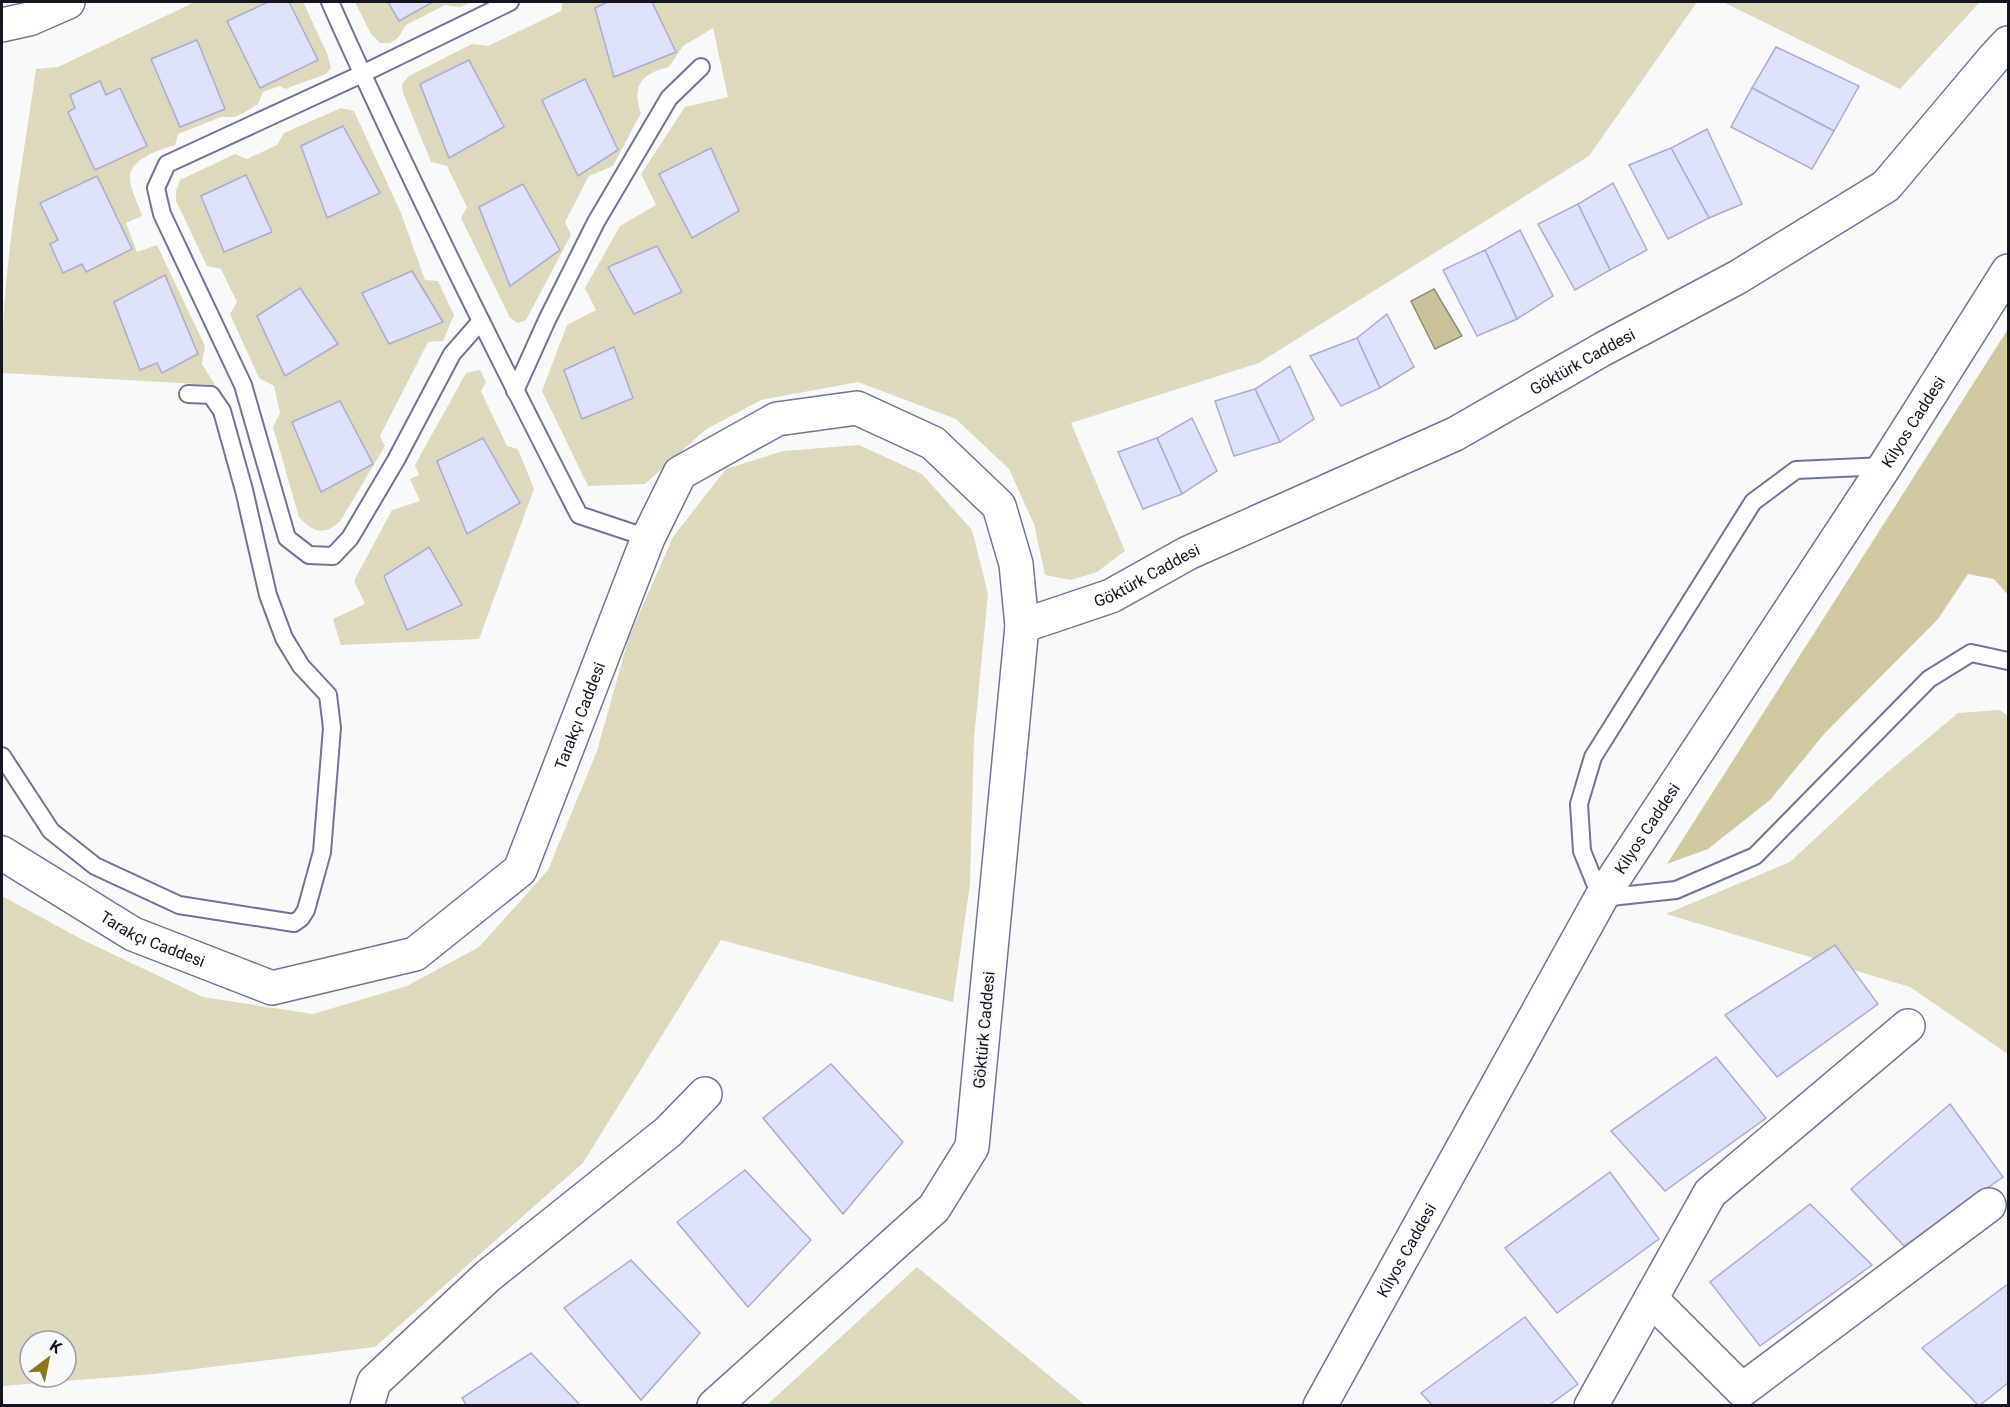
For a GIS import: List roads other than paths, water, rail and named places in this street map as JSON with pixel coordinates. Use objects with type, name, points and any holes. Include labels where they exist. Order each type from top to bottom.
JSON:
[{"type":"street","points":[[2,25],[29,19],[68,2]]},
{"type":"street","name":"Göktürk Caddesi","points":[[714,1406],[934,1208],[972,1147],[1022,626],[1111,596],[1188,553],[1455,434],[1603,349],[1737,276],[1886,186],[2008,43]]},
{"type":"street","name":"Kilyos Caddesi","points":[[1320,1406],[1601,898],[1885,466],[2008,271]]},
{"type":"street","name":"Tarakçı Caddesi","points":[[2,853],[133,934],[272,988],[415,954],[520,870],[648,538],[680,472],[777,419],[857,408],[933,443],[999,506],[1016,564],[1022,626]]},
{"type":"street","points":[[1591,1406],[1710,1193],[1908,1026]]},
{"type":"street","points":[[367,1406],[374,1382],[488,1276],[668,1132],[705,1094]]},
{"type":"street","points":[[1651,1299],[1742,1390],[1989,1205]]},
{"type":"lane","points":[[330,2],[362,74],[481,321],[579,515],[648,538]]},
{"type":"lane","points":[[481,321],[452,354],[396,460],[350,538],[333,556],[309,555],[287,538],[243,385],[162,214],[156,188],[166,164],[362,74],[510,2]]},
{"type":"lane","points":[[515,391],[547,320],[596,222],[669,98],[701,67]]},
{"type":"lane","points":[[2,756],[51,831],[95,866],[179,905],[294,923],[306,910],[322,852],[332,728],[328,695],[301,666],[284,638],[268,595],[244,490],[222,411],[211,395],[188,394]]},
{"type":"lane","points":[[1885,466],[1796,470],[1753,502],[1593,757],[1579,804],[1582,851],[1601,898],[1676,890],[1755,856],[1929,679],[1971,653],[2008,660]]}]
